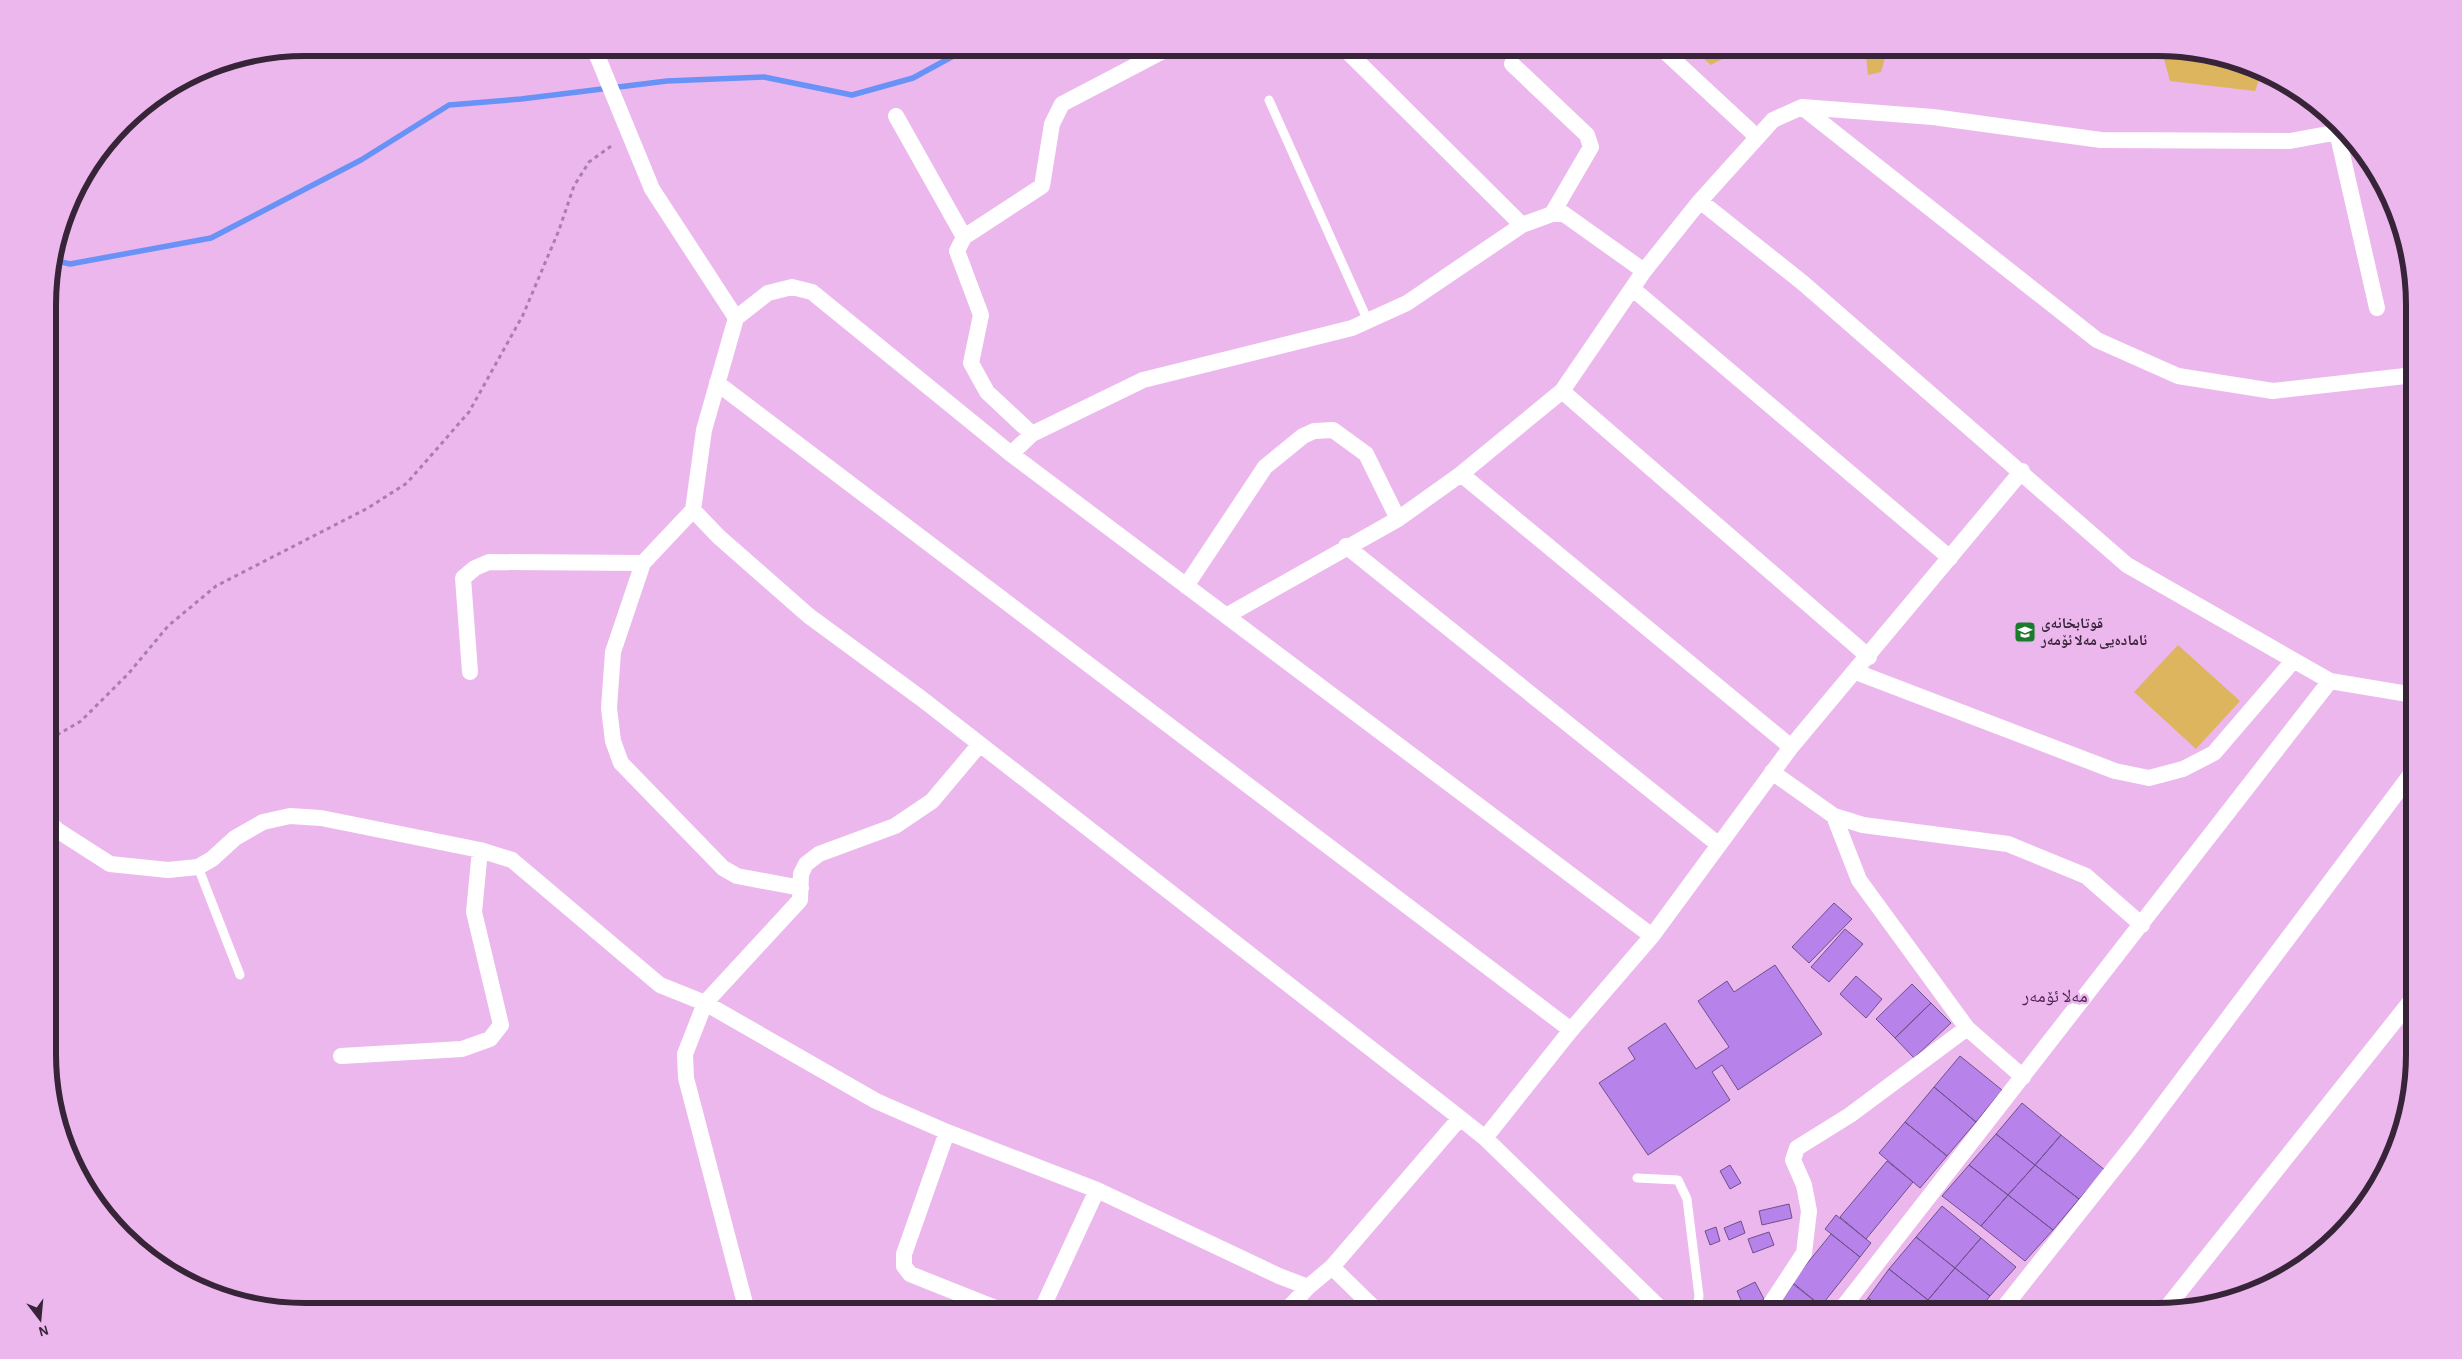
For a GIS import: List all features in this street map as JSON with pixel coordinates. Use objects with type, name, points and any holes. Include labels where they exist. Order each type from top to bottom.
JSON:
[{"type":"street","points":[[598,56],[652,189],[736,318]]},
{"type":"street","points":[[1032,434],[987,392],[972,363],[980,314],[957,251],[964,237],[1042,186],[1052,124],[1062,104],[1154,56]]},
{"type":"street","points":[[1352,56],[1522,225]]},
{"type":"street","points":[[1670,56],[1757,137]]},
{"type":"street","points":[[1512,64],[1587,135],[1591,147],[1552,214]]},
{"type":"street","points":[[1802,107],[2097,340],[2178,376],[2273,391],[2406,376]]},
{"type":"street","points":[[1226,616],[1398,518],[1461,474],[1562,391],[1644,271],[1700,201],[1773,120],[1802,107],[1933,118],[2101,140],[2290,141],[2336,133]]},
{"type":"street","points":[[896,116],[964,237]]},
{"type":"street","points":[[2341,138],[2377,308]]},
{"type":"street","points":[[1700,201],[1803,283],[2022,471],[2127,565],[2330,681],[2406,694]]},
{"type":"street","points":[[1011,454],[1032,434],[1143,380],[1352,328],[1408,304],[1522,225],[1552,214],[1564,214],[1644,271]]},
{"type":"street","points":[[801,888],[737,876],[723,868],[621,763],[613,741],[609,708],[613,652],[643,563],[693,510],[704,430],[736,318],[768,293],[792,286],[812,292],[1011,454],[1652,936]]},
{"type":"street","points":[[1633,289],[1950,558]]},
{"type":"street","points":[[716,383],[1571,1030]]},
{"type":"street","points":[[1562,391],[1869,657]]},
{"type":"street","points":[[1186,586],[1265,467],[1303,436],[1314,431],[1333,430],[1366,454],[1398,518]]},
{"type":"street","points":[[1485,1138],[1571,1030],[1652,936],[1791,747],[1869,657],[2022,471]]},
{"type":"street","points":[[1461,474],[1791,747]]},
{"type":"street","points":[[693,510],[719,537],[809,616],[980,744],[1485,1138],[1655,1303]]},
{"type":"street","points":[[1346,546],[1719,845]]},
{"type":"street","points":[[470,672],[463,578],[475,568],[489,562],[643,563]]},
{"type":"street","points":[[1856,672],[2115,771],[2149,778],[2183,768],[2214,753],[2293,660]]},
{"type":"street","points":[[1846,1303],[2330,681]]},
{"type":"street","points":[[745,1303],[686,1078],[685,1054],[705,1003],[800,900],[801,874],[806,864],[819,854],[895,826],[925,806],[980,744]]},
{"type":"street","points":[[1772,772],[1834,816],[1863,825],[2008,844],[2086,876],[2142,925]]},
{"type":"street","points":[[2007,1303],[2136,1141],[2406,781]]},
{"type":"street","points":[[56,829],[110,864],[168,870],[198,867],[212,859],[235,838],[263,822],[290,816],[321,818],[480,850],[512,860],[660,986],[705,1003],[876,1101],[947,1132],[1097,1190],[1278,1276],[1308,1287]]},
{"type":"street","points":[[1834,816],[1859,880],[1967,1028],[2023,1078]]},
{"type":"street","points":[[341,1056],[462,1050],[490,1039],[501,1025],[474,912],[480,850]]},
{"type":"street","points":[[2171,1302],[2406,1007]]},
{"type":"street","points":[[1771,1303],[1804,1253],[1809,1211],[1804,1185],[1793,1160],[1797,1148],[1850,1115],[1967,1028]]},
{"type":"street","points":[[1293,1303],[1308,1287],[1332,1267],[1460,1118]]},
{"type":"street","points":[[947,1132],[904,1254],[904,1266],[910,1274],[983,1303]]},
{"type":"street","points":[[1045,1303],[1097,1190]]},
{"type":"street","points":[[1332,1267],[1369,1303]]},
{"type":"lane","points":[[1268,100],[1368,321]]},
{"type":"lane","points":[[198,867],[240,975]]},
{"type":"lane","points":[[1636,1178],[1678,1180],[1687,1199],[1698,1296],[1696,1303]]},
{"type":"path","points":[[56,736],[81,721],[129,673],[168,626],[216,586],[368,508],[407,484],[469,412],[523,315],[559,230],[574,186],[589,162],[629,133]]},
{"type":"shaded area","points":[[1701,56],[1728,56],[1711,65]]},
{"type":"shaded area","points":[[1866,56],[1886,56],[1881,72],[1868,75]]},
{"type":"shaded area","points":[[2163,56],[2205,61],[2237,69],[2260,79],[2255,91],[2170,81]]},
{"type":"shaded area","points":[[2178,645],[2240,701],[2196,749],[2134,692]]},
{"type":"building","points":[[1834,903],[1852,919],[1809,963],[1792,947]]},
{"type":"building","points":[[1845,929],[1863,944],[1829,982],[1811,967]]},
{"type":"building","points":[[1775,965],[1822,1034],[1738,1090],[1722,1065],[1712,1072],[1730,1100],[1648,1155],[1599,1083],[1635,1059],[1628,1048],[1665,1023],[1696,1069],[1729,1047],[1698,1001],[1727,981],[1734,992]]},
{"type":"building","points":[[1856,976],[1882,999],[1866,1018],[1840,994]]},
{"type":"building","points":[[1912,984],[1931,1003],[1895,1038],[1876,1019]]},
{"type":"building","points":[[1931,1003],[1951,1023],[1914,1058],[1895,1038]]},
{"type":"building","points":[[1960,1056],[2002,1090],[1976,1122],[1934,1087]]},
{"type":"building","points":[[1934,1087],[1976,1122],[1947,1156],[1905,1122]]},
{"type":"building","points":[[2022,1103],[2061,1135],[2035,1165],[1996,1134]]},
{"type":"building","points":[[1905,1122],[1947,1156],[1920,1188],[1879,1153]]},
{"type":"building","points":[[1996,1134],[2035,1165],[2008,1195],[1969,1165]]},
{"type":"building","points":[[2061,1135],[2105,1170],[2079,1199],[2035,1165]]},
{"type":"building","points":[[1887,1161],[1913,1182],[1866,1239],[1840,1217]]},
{"type":"building","points":[[1730,1165],[1741,1183],[1730,1189],[1720,1171]]},
{"type":"building","points":[[1969,1165],[2008,1195],[1981,1226],[1942,1196]]},
{"type":"building","points":[[2035,1165],[2079,1199],[2053,1230],[2008,1195]]},
{"type":"building","points":[[2008,1195],[2053,1230],[2025,1261],[1981,1226]]},
{"type":"building","points":[[1789,1204],[1792,1218],[1762,1225],[1759,1211]]},
{"type":"building","points":[[1942,1206],[1981,1238],[1955,1268],[1916,1237]]},
{"type":"building","points":[[1836,1215],[1871,1243],[1860,1257],[1825,1229]]},
{"type":"building","points":[[1741,1221],[1745,1233],[1729,1240],[1724,1228]]},
{"type":"building","points":[[1716,1227],[1720,1241],[1710,1245],[1705,1231]]},
{"type":"building","points":[[1769,1232],[1774,1245],[1753,1253],[1748,1239]]},
{"type":"building","points":[[1831,1234],[1860,1257],[1823,1303],[1817,1303],[1792,1282]]},
{"type":"building","points":[[1916,1237],[1955,1268],[1928,1300],[1889,1269]]},
{"type":"building","points":[[1981,1238],[2016,1267],[1990,1296],[1955,1268]]},
{"type":"building","points":[[1955,1268],[1990,1296],[1984,1303],[1932,1303],[1928,1300]]},
{"type":"building","points":[[1889,1269],[1928,1300],[1925,1303],[1874,1303],[1868,1298]]},
{"type":"building","points":[[1755,1282],[1764,1299],[1756,1303],[1742,1303],[1737,1291]]},
{"type":"building","points":[[1793,1284],[1817,1303],[1780,1303]]},
{"type":"building","points":[[1868,1298],[1874,1303],[1864,1303]]},
{"type":"waterway","points":[[60,262],[70,264],[211,238],[361,160],[449,105],[521,99],[667,81],[764,77],[852,95],[913,78],[953,56]]},
{"type":"place","name":"قوتابخانەی ئامادەیی مەلا ئۆمەر","points":[[2025,632]]},
{"type":"district","name":"مەلا ئۆمەر","points":[[2055,997]]}]
